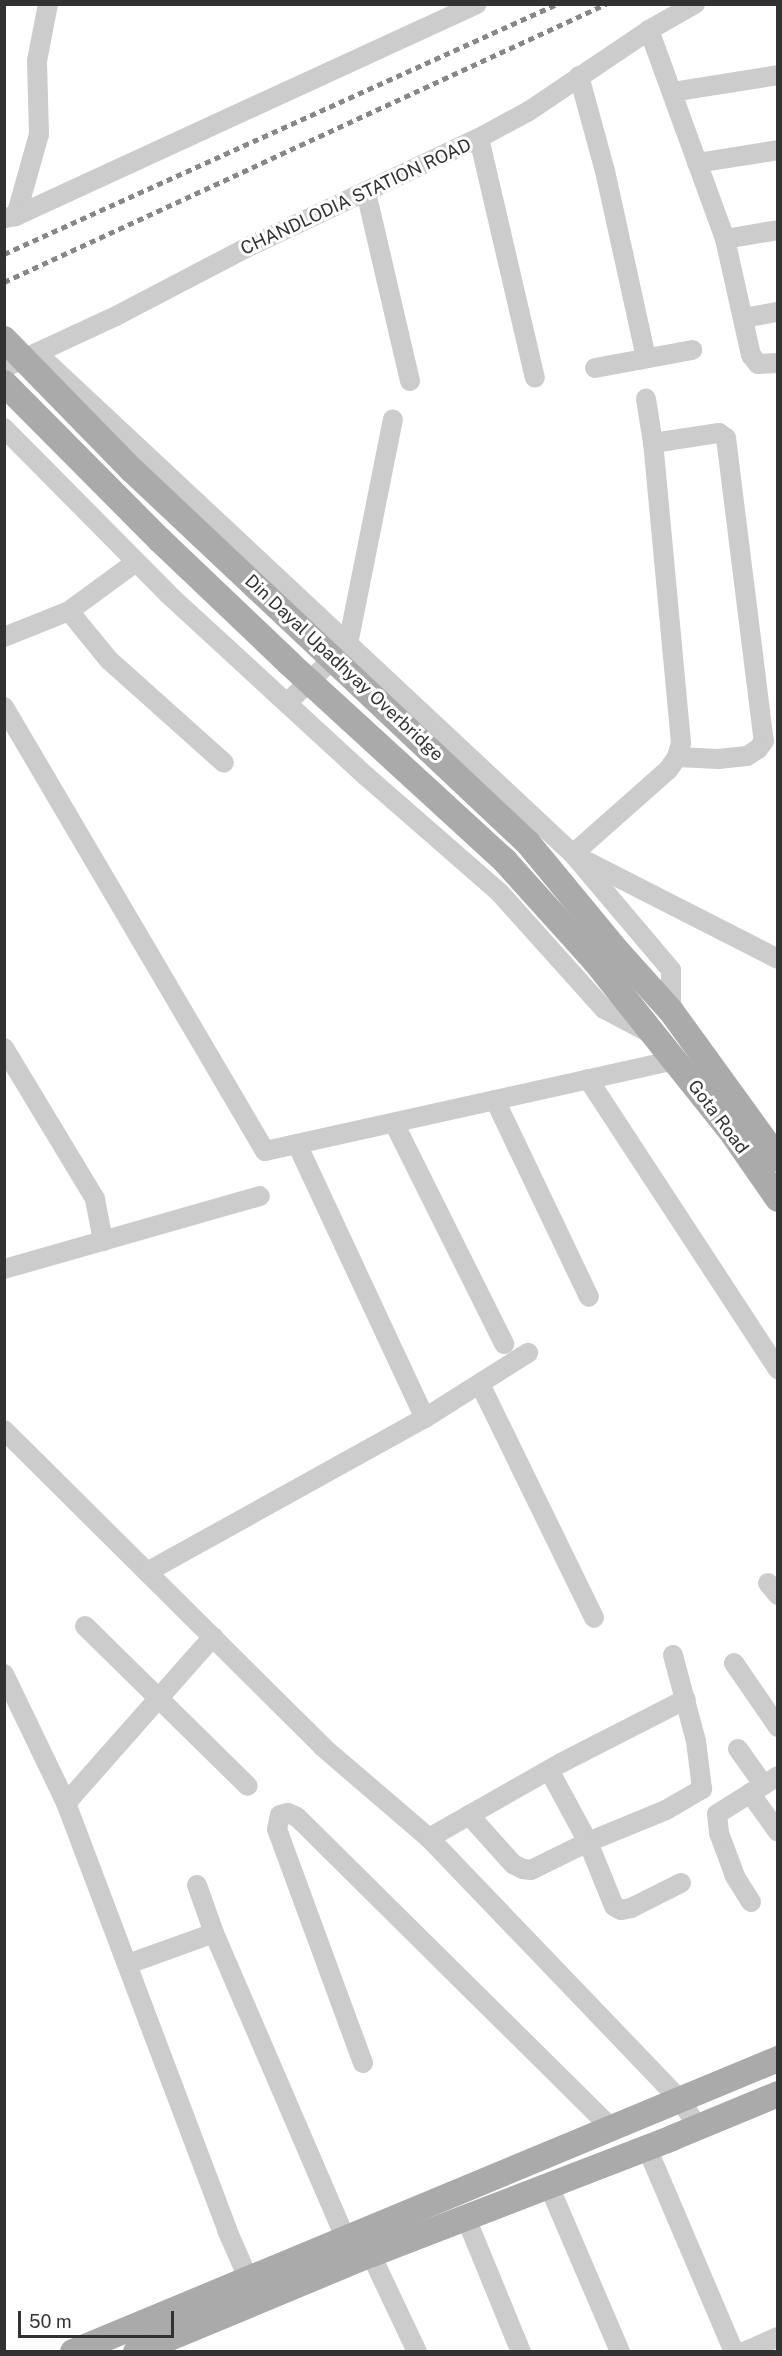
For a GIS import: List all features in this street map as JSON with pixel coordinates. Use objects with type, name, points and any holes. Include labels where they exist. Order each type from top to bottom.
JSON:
[{"type":"main road","name":"Din Dayal Upadhyay Overbridge","points":[[4,339],[132,470],[528,843],[618,952],[671,1011]]},
{"type":"main road","name":"Din Dayal Upadhyay Overbridge","points":[[4,383],[160,540],[289,663],[505,861],[610,980],[655,1036]]},
{"type":"main road","name":"Gota Road","points":[[671,1011],[777,1159]]},
{"type":"main road","name":"Gota Road","points":[[655,1036],[733,1134],[777,1199]]},
{"type":"main road","points":[[72,2352],[777,2059]]},
{"type":"main road","points":[[136,2352],[372,2254],[647,2148],[777,2094]]},
{"type":"street","points":[[10,217],[39,134],[37,61],[48,4]]},
{"type":"street","points":[[10,217],[477,4]]},
{"type":"street","name":"CHANDLODIA STATION ROAD","points":[[4,368],[479,138],[530,111],[649,30],[695,4]]},
{"type":"street","points":[[649,30],[725,239],[755,361],[765,364],[777,363]]},
{"type":"street","points":[[672,92],[777,75]]},
{"type":"street","points":[[579,76],[605,171],[646,358]]},
{"type":"street","points":[[479,138],[535,378]]},
{"type":"street","points":[[697,163],[777,150]]},
{"type":"street","points":[[366,192],[410,381]]},
{"type":"street","points":[[725,239],[777,230]]},
{"type":"street","points":[[743,318],[777,312]]},
{"type":"street","points":[[595,368],[692,350]]},
{"type":"street","points":[[37,353],[573,854],[671,970],[671,1011]]},
{"type":"street","points":[[573,854],[668,770],[677,757],[681,743],[653,443],[646,399]]},
{"type":"street","points":[[287,703],[348,644],[393,419]]},
{"type":"street","points":[[4,428],[136,562],[287,703],[499,892],[604,1009],[655,1036]]},
{"type":"street","points":[[653,443],[719,433],[726,438],[764,741],[758,749],[747,756],[718,759],[677,757]]},
{"type":"street","points":[[4,636],[69,611],[136,562]]},
{"type":"street","points":[[69,611],[109,660],[224,763]]},
{"type":"street","points":[[4,707],[265,1151],[674,1060]]},
{"type":"street","points":[[573,854],[777,959]]},
{"type":"street","points":[[4,1048],[95,1200],[103,1241]]},
{"type":"street","points":[[588,1079],[777,1369]]},
{"type":"street","points":[[495,1100],[589,1297]]},
{"type":"street","points":[[394,1122],[504,1344]]},
{"type":"street","points":[[297,1144],[425,1418]]},
{"type":"street","points":[[4,1269],[260,1196]]},
{"type":"street","points":[[147,1572],[425,1418],[528,1353]]},
{"type":"street","points":[[480,1384],[594,1618]]},
{"type":"street","points":[[4,1430],[324,1748],[429,1838],[680,2100],[699,2127]]},
{"type":"street","points":[[85,1626],[248,1786]]},
{"type":"street","points":[[66,1803],[213,1637]]},
{"type":"street","points":[[470,1815],[513,1864],[531,1870],[588,1842],[666,1810],[702,1789],[686,1700],[672,1655]]},
{"type":"street","points":[[734,1663],[777,1727]]},
{"type":"street","points":[[4,1674],[66,1803],[223,2219],[249,2280]]},
{"type":"street","points":[[429,1838],[549,1770],[686,1700]]},
{"type":"street","points":[[738,1749],[763,1784],[777,1832]]},
{"type":"street","points":[[549,1770],[588,1842],[614,1906],[621,1910],[631,1908],[681,1883]]},
{"type":"street","points":[[751,1902],[735,1876],[719,1833],[717,1814],[763,1784]]},
{"type":"street","points":[[363,2063],[277,1830],[280,1815],[288,1812],[297,1817],[611,2128]]},
{"type":"street","points":[[197,1885],[214,1933],[352,2234],[372,2254],[417,2352]]},
{"type":"street","points":[[128,1964],[214,1933]]},
{"type":"street","points":[[647,2148],[734,2352]]},
{"type":"street","points":[[549,2186],[620,2352]]},
{"type":"street","points":[[466,2218],[520,2352]]},
{"type":"street","points":[[744,2352],[777,2337]]},
{"type":"railway","points":[[4,254],[557,4]]},
{"type":"railway","points":[[4,282],[606,4]]}]
